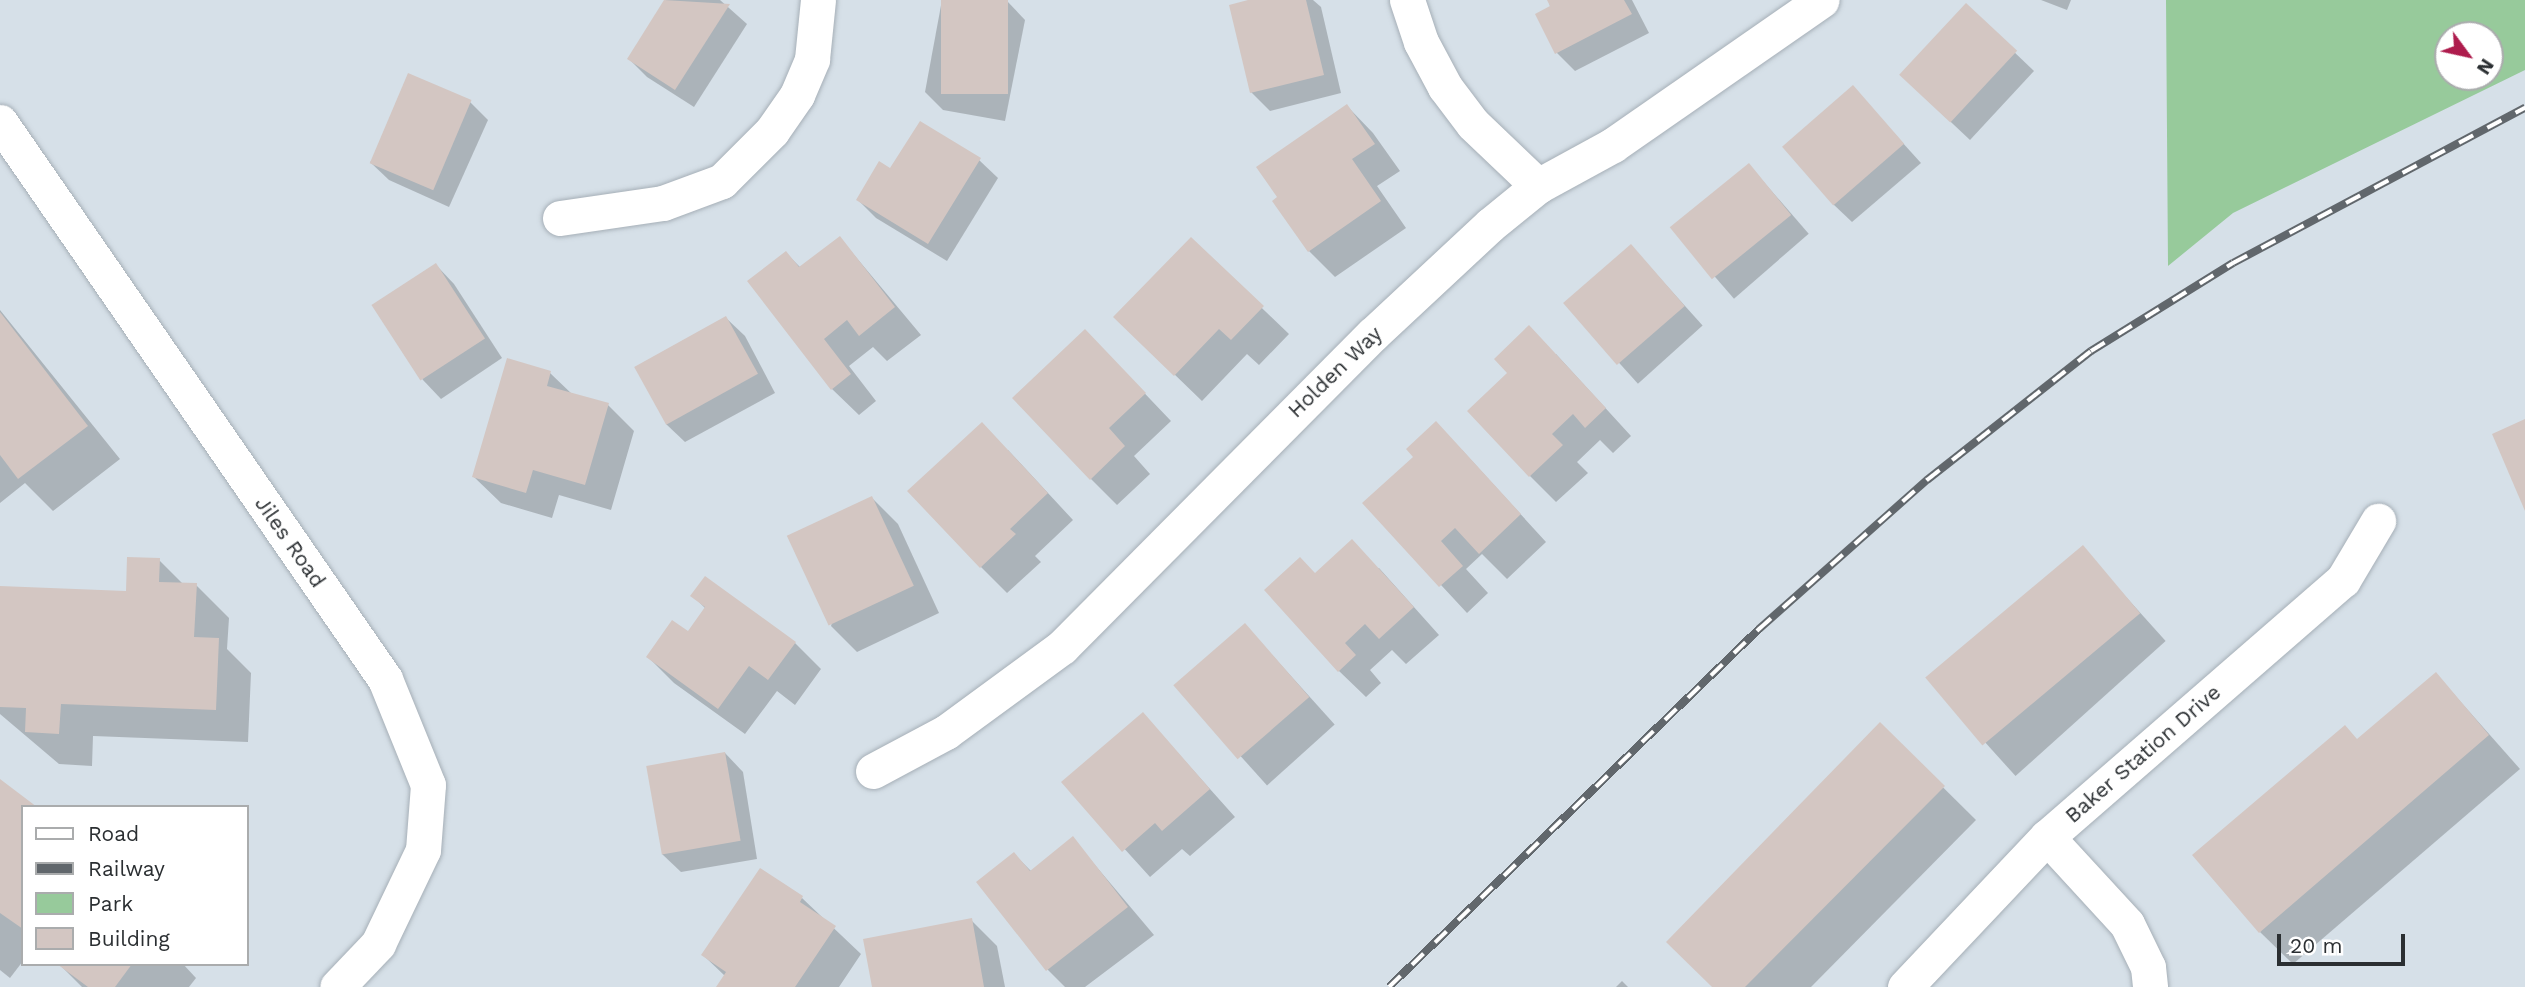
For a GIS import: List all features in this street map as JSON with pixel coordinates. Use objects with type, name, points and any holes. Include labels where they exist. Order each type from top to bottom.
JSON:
[{"type":"street","points":[[560,218],[663,203],[722,181],[772,131],[797,95],[812,59],[818,0]]},
{"type":"street","points":[[1407,0],[1421,42],[1445,87],[1473,124],[1538,186]]},
{"type":"street","name":"Holden Way","points":[[873,771],[946,732],[1062,647],[1372,335],[1538,186],[1613,145],[1822,0]]},
{"type":"street","name":"Jiles Road","points":[[0,122],[385,679],[428,785],[423,850],[378,944],[337,987]]},
{"type":"street","name":"Baker Station Drive","points":[[1905,987],[2046,837],[2343,580],[2378,521]]},
{"type":"street","points":[[2046,837],[2127,924],[2148,967],[2150,987]]},
{"type":"green space","points":[[2166,0],[2525,0],[2525,70],[2504,80],[2504,21],[2434,21],[2434,91],[2482,91],[2233,213],[2168,266]]},
{"type":"building","points":[[664,0],[730,4],[675,90],[627,59]]},
{"type":"building","points":[[941,0],[1008,0],[1008,94],[941,94]]},
{"type":"building","points":[[1248,0],[1306,0],[1324,75],[1250,93],[1229,5]]},
{"type":"building","points":[[1547,0],[1624,0],[1632,14],[1555,54],[1535,14],[1550,6]]},
{"type":"building","points":[[1966,3],[2017,51],[1950,122],[1899,75]]},
{"type":"building","points":[[408,73],[472,100],[433,190],[370,163]]},
{"type":"building","points":[[1853,85],[1904,144],[1833,206],[1782,147]]},
{"type":"building","points":[[1347,104],[1375,144],[1352,159],[1381,201],[1308,252],[1272,201],[1277,197],[1256,167]]},
{"type":"building","points":[[920,121],[981,158],[928,244],[856,200],[879,161],[890,168]]},
{"type":"building","points":[[1749,163],[1791,215],[1712,279],[1670,227]]},
{"type":"building","points":[[840,236],[895,307],[859,336],[847,320],[824,339],[851,374],[831,390],[747,281],[786,251],[799,267]]},
{"type":"building","points":[[1191,237],[1264,306],[1231,340],[1219,329],[1174,376],[1113,317]]},
{"type":"building","points":[[1631,244],[1685,306],[1617,365],[1563,303]]},
{"type":"building","points":[[436,263],[485,338],[420,380],[371,305]]},
{"type":"building","points":[[0,312],[88,426],[18,479],[0,455]]},
{"type":"building","points":[[726,316],[758,374],[666,425],[634,367]]},
{"type":"building","points":[[1529,325],[1606,408],[1585,428],[1573,414],[1552,434],[1563,445],[1529,477],[1467,411],[1507,373],[1494,359]]},
{"type":"building","points":[[1085,329],[1146,393],[1109,428],[1125,446],[1090,480],[1012,398]]},
{"type":"building","points":[[507,358],[551,371],[547,386],[609,403],[585,485],[533,470],[526,493],[472,477]]},
{"type":"building","points":[[2525,419],[2525,511],[2492,434]]},
{"type":"building","points":[[1436,421],[1521,514],[1479,554],[1455,528],[1441,541],[1463,566],[1439,587],[1362,503],[1413,457],[1406,449]]},
{"type":"building","points":[[982,422],[1048,493],[1010,529],[1016,534],[980,568],[907,491]]},
{"type":"building","points":[[872,496],[914,586],[829,625],[787,536]]},
{"type":"building","points":[[1352,539],[1414,607],[1379,639],[1365,624],[1345,643],[1356,655],[1338,672],[1264,590],[1300,557],[1315,573]]},
{"type":"building","points":[[2083,545],[2140,613],[1982,746],[1925,677]]},
{"type":"building","points":[[127,557],[160,558],[159,582],[197,583],[194,637],[219,638],[216,710],[61,704],[59,734],[25,732],[26,708],[0,707],[0,586],[126,591]]},
{"type":"building","points":[[705,576],[796,642],[768,680],[749,666],[718,709],[646,657],[672,620],[688,631],[705,607],[690,596]]},
{"type":"building","points":[[1245,623],[1309,697],[1238,759],[1173,685]]},
{"type":"building","points":[[2436,672],[2489,735],[2259,933],[2192,855],[2345,725],[2357,739]]},
{"type":"building","points":[[1143,712],[1210,789],[1162,831],[1155,823],[1122,852],[1061,782]]},
{"type":"building","points":[[1880,722],[1945,786],[1745,987],[1712,987],[1666,942]]},
{"type":"building","points":[[725,752],[741,841],[662,855],[646,766]]},
{"type":"building","points":[[0,779],[34,805],[21,805],[21,928],[0,913]]},
{"type":"building","points":[[1073,836],[1128,907],[1046,971],[976,882],[1014,852],[1030,871]]},
{"type":"building","points":[[760,868],[803,896],[800,902],[836,926],[795,987],[716,987],[726,972],[701,955]]},
{"type":"building","points":[[972,918],[984,987],[872,987],[863,939]]},
{"type":"building","points":[[60,966],[131,966],[115,987],[88,987]]},
{"type":"railway","points":[[1389,987],[1759,629],[1927,480],[2091,351],[2233,263],[2525,108]]}]
